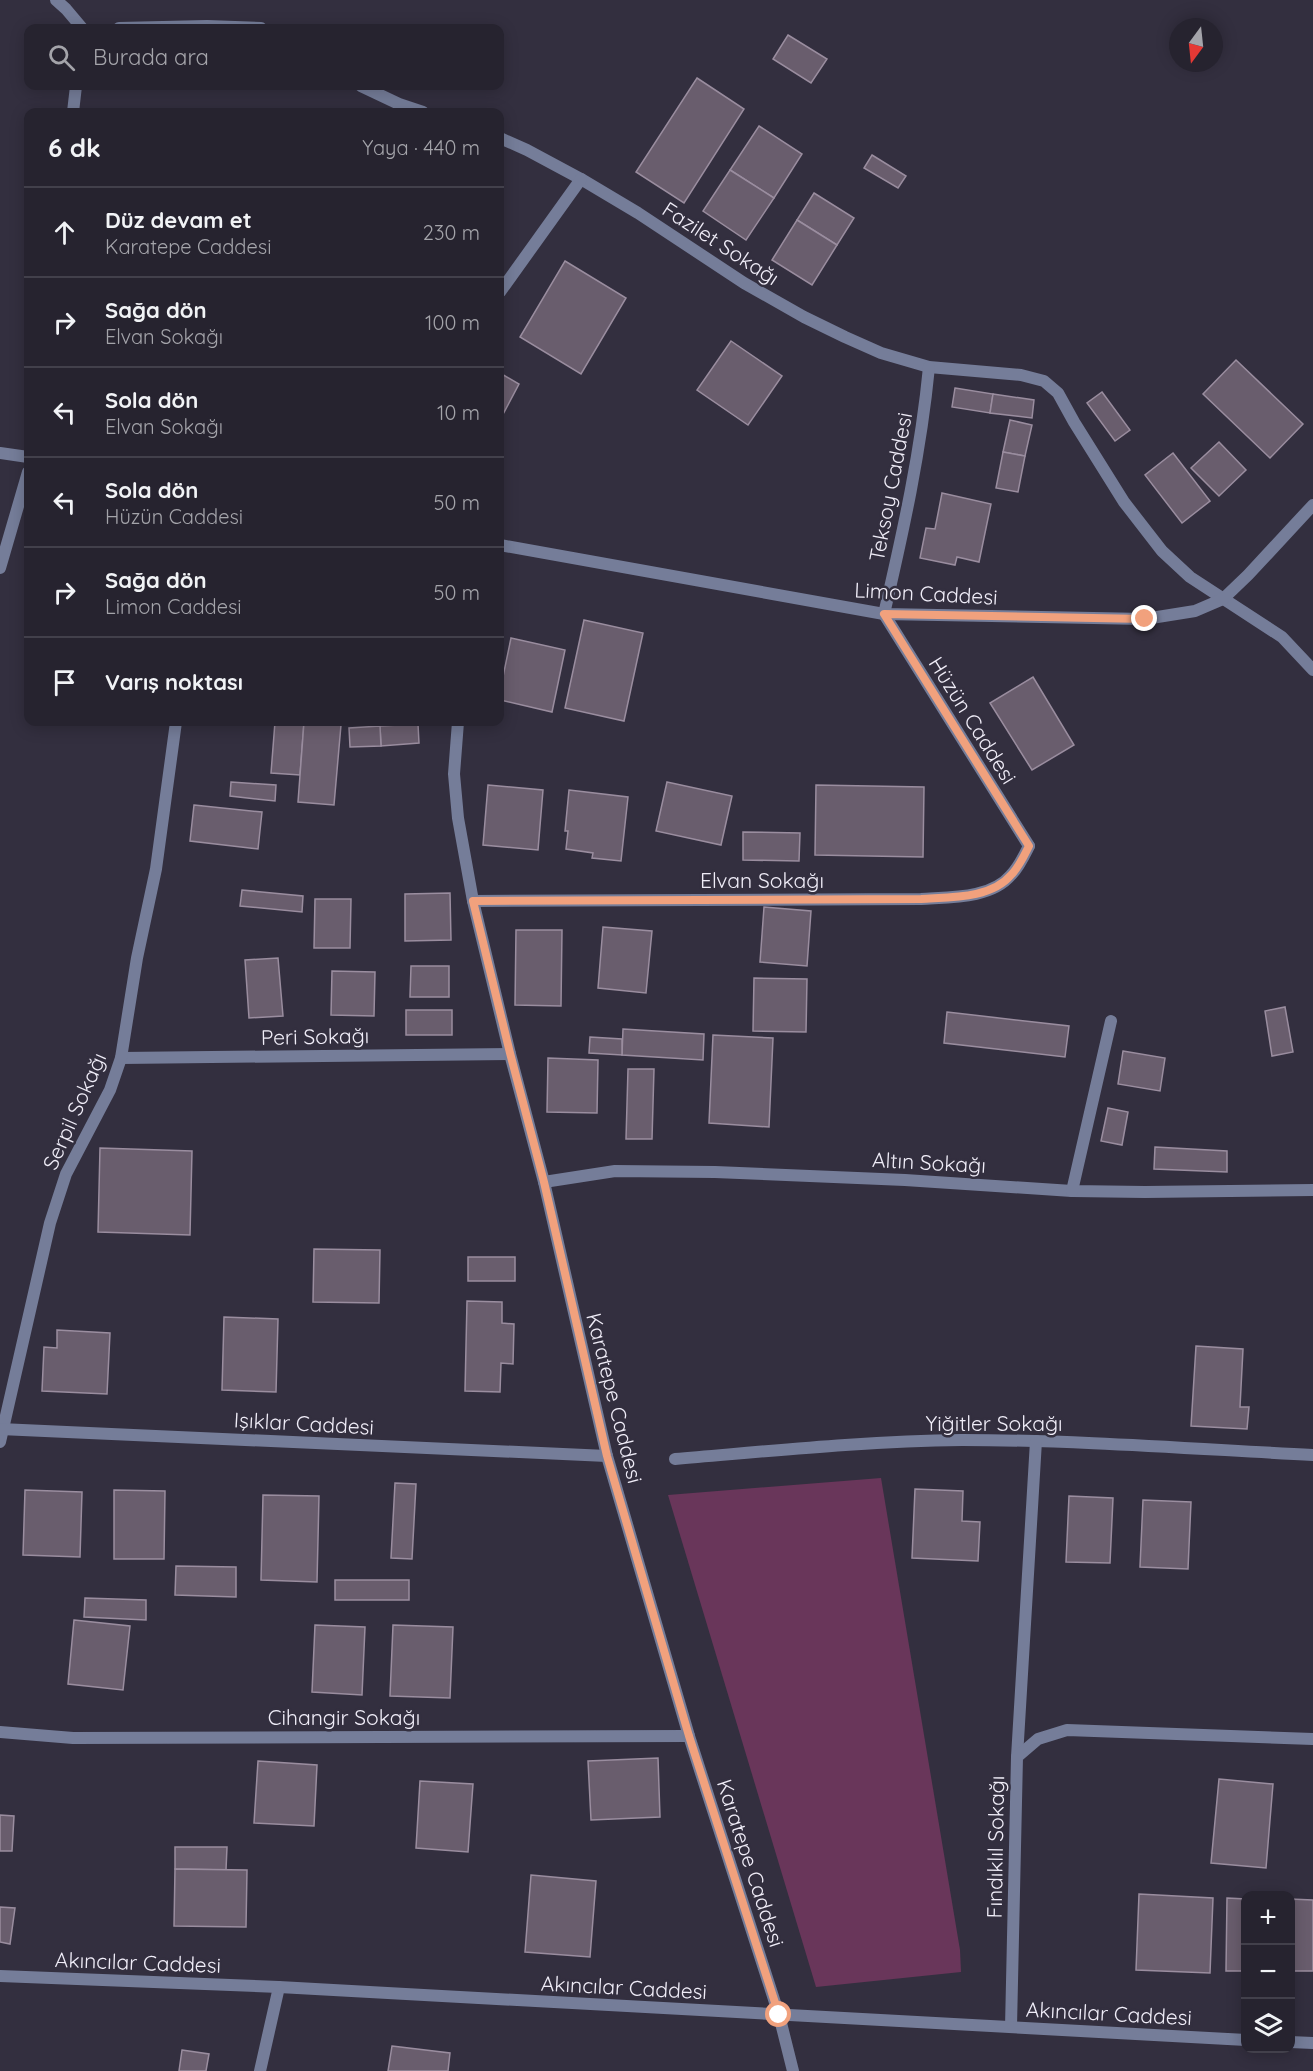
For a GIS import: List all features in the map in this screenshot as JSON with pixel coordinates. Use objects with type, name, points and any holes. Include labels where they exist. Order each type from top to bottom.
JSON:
[{"type":"street","points":[[56,0],[78,24]]},
{"type":"street","points":[[73,108],[76,90]]},
{"type":"street","points":[[369,90],[411,108]]},
{"type":"street","name":"Fazilet Sokağı","points":[[504,140],[581,179],[638,213],[744,283],[804,317],[881,353],[929,367],[1021,375],[1044,381],[1058,393],[1124,502],[1162,550],[1190,577],[1282,637],[1313,670]]},
{"type":"street","points":[[504,286],[581,179]]},
{"type":"street","name":"Teksoy Caddesi","points":[[884,614],[910,501],[926,402],[929,367]]},
{"type":"street","points":[[0,453],[24,456]]},
{"type":"street","points":[[0,568],[24,486]]},
{"type":"street","name":"Limon Caddesi","points":[[504,546],[884,614],[1145,619],[1195,611],[1223,599],[1313,505]]},
{"type":"street","name":"Hüzün Caddesi","points":[[884,614],[1029,846]]},
{"type":"street","name":"Serpil Sokağı","points":[[0,1442],[50,1223],[66,1174],[110,1090],[121,1058],[137,958],[156,869],[175,726]]},
{"type":"street","name":"Karatepe Caddesi","points":[[458,726],[454,774],[458,818],[473,901],[544,1182],[607,1456],[689,1736],[779,2015],[793,2071]]},
{"type":"street","name":"Elvan Sokağı","points":[[473,901],[921,899],[961,896],[992,889],[1011,876],[1029,846]]},
{"type":"street","points":[[1072,1191],[1111,1021]]},
{"type":"street","name":"Peri Sokağı","points":[[121,1058],[510,1053]]},
{"type":"street","name":"Altın Sokağı","points":[[544,1182],[615,1171],[716,1172],[905,1180],[1072,1191],[1313,1190]]},
{"type":"street","name":"Işıklar Caddesi","points":[[2,1429],[607,1456]]},
{"type":"street","name":"Yiğitler Sokağı","points":[[675,1459],[835,1446],[960,1440],[1036,1441],[1313,1455]]},
{"type":"street","points":[[1017,1756],[1036,1441]]},
{"type":"street","name":"Fındıklıl Sokağı","points":[[1011,2027],[1017,1756],[1038,1738],[1067,1730],[1313,1739]]},
{"type":"street","name":"Cihangir Sokağı","points":[[0,1732],[73,1738],[689,1736]]},
{"type":"street","name":"Akıncılar Caddesi","points":[[0,1976],[279,1987],[1241,2040]]},
{"type":"street","points":[[260,2071],[279,1987]]},
{"type":"street","points":[[1295,2042],[1313,2043]]},
{"type":"shaded area","points":[[881,1478],[960,1950],[961,1972],[816,1987],[668,1495]]},
{"type":"building","points":[[788,35],[827,59],[811,83],[773,59]]},
{"type":"building","points":[[697,78],[744,109],[684,203],[636,172]]},
{"type":"building","points":[[759,126],[802,154],[774,198],[730,170]]},
{"type":"building","points":[[872,155],[906,176],[898,188],[864,168]]},
{"type":"building","points":[[730,170],[774,198],[746,240],[703,211]]},
{"type":"building","points":[[814,193],[854,218],[837,245],[797,220]]},
{"type":"building","points":[[797,220],[837,245],[812,285],[772,260]]},
{"type":"building","points":[[565,261],[626,298],[581,374],[520,337]]},
{"type":"building","points":[[731,341],[782,376],[748,425],[697,390]]},
{"type":"building","points":[[1236,360],[1303,424],[1270,458],[1203,394]]},
{"type":"building","points":[[504,375],[519,384],[504,412]]},
{"type":"building","points":[[955,388],[993,394],[990,413],[952,407]]},
{"type":"building","points":[[1102,392],[1130,430],[1115,441],[1087,403]]},
{"type":"building","points":[[993,394],[1034,400],[1032,418],[990,413]]},
{"type":"building","points":[[1010,420],[1032,425],[1025,456],[1003,452]]},
{"type":"building","points":[[1219,442],[1246,470],[1219,496],[1191,468]]},
{"type":"building","points":[[1003,452],[1025,456],[1018,492],[996,488]]},
{"type":"building","points":[[1173,453],[1210,501],[1182,523],[1145,475]]},
{"type":"building","points":[[942,493],[991,504],[979,562],[957,557],[955,565],[920,558],[926,528],[935,529]]},
{"type":"building","points":[[584,620],[643,633],[624,721],[565,708]]},
{"type":"building","points":[[511,638],[565,650],[552,712],[504,701],[504,672]]},
{"type":"building","points":[[1033,677],[1074,745],[1032,770],[990,703]]},
{"type":"building","points":[[275,726],[304,726],[300,775],[271,773]]},
{"type":"building","points":[[304,726],[341,726],[334,805],[298,802]]},
{"type":"building","points":[[380,726],[418,726],[419,743],[381,746]]},
{"type":"building","points":[[380,726],[381,746],[350,747],[349,728]]},
{"type":"building","points":[[231,782],[276,785],[275,801],[230,796]]},
{"type":"building","points":[[667,782],[732,796],[721,845],[656,831]]},
{"type":"building","points":[[488,785],[543,790],[538,850],[483,845]]},
{"type":"building","points":[[816,785],[924,787],[923,857],[815,855]]},
{"type":"building","points":[[569,790],[628,797],[621,861],[592,858],[593,853],[566,849],[568,831],[565,831]]},
{"type":"building","points":[[194,805],[262,812],[258,849],[190,841]]},
{"type":"building","points":[[743,832],[800,833],[799,861],[743,860]]},
{"type":"building","points":[[242,890],[303,896],[302,912],[240,906]]},
{"type":"building","points":[[450,893],[451,940],[405,941],[405,894]]},
{"type":"building","points":[[315,899],[351,899],[350,948],[314,948]]},
{"type":"building","points":[[764,907],[811,911],[807,966],[760,962]]},
{"type":"building","points":[[603,927],[652,931],[646,993],[598,988]]},
{"type":"building","points":[[516,930],[562,930],[561,1006],[515,1005]]},
{"type":"building","points":[[278,958],[283,1016],[249,1018],[245,960]]},
{"type":"building","points":[[411,966],[449,966],[449,997],[410,997]]},
{"type":"building","points":[[332,971],[375,972],[374,1016],[331,1015]]},
{"type":"building","points":[[754,978],[807,979],[806,1032],[753,1031]]},
{"type":"building","points":[[1285,1007],[1293,1052],[1272,1056],[1265,1011]]},
{"type":"building","points":[[406,1010],[452,1010],[452,1035],[406,1035]]},
{"type":"building","points":[[947,1012],[1069,1026],[1065,1057],[944,1043]]},
{"type":"building","points":[[623,1029],[704,1034],[703,1060],[622,1055]]},
{"type":"building","points":[[713,1035],[773,1038],[769,1127],[709,1123]]},
{"type":"building","points":[[590,1037],[622,1039],[622,1055],[589,1053]]},
{"type":"building","points":[[1123,1051],[1165,1058],[1160,1091],[1118,1084]]},
{"type":"building","points":[[548,1058],[598,1060],[597,1113],[547,1112]]},
{"type":"building","points":[[628,1069],[654,1069],[652,1139],[626,1139]]},
{"type":"building","points":[[1108,1108],[1128,1112],[1122,1145],[1101,1141]]},
{"type":"building","points":[[1155,1147],[1227,1151],[1227,1172],[1154,1169]]},
{"type":"building","points":[[100,1148],[192,1151],[190,1235],[98,1232]]},
{"type":"building","points":[[314,1249],[380,1250],[379,1303],[313,1302]]},
{"type":"building","points":[[468,1257],[515,1257],[515,1281],[468,1281]]},
{"type":"building","points":[[467,1301],[502,1302],[502,1323],[514,1324],[513,1364],[501,1363],[500,1392],[465,1391]]},
{"type":"building","points":[[224,1317],[278,1319],[276,1392],[222,1390]]},
{"type":"building","points":[[57,1330],[110,1333],[107,1394],[42,1391],[44,1347],[57,1348]]},
{"type":"building","points":[[1196,1346],[1243,1349],[1240,1407],[1249,1407],[1247,1429],[1191,1426]]},
{"type":"building","points":[[395,1483],[416,1484],[412,1559],[391,1558]]},
{"type":"building","points":[[915,1489],[963,1491],[962,1521],[980,1522],[978,1561],[912,1558]]},
{"type":"building","points":[[25,1490],[82,1492],[80,1557],[23,1555]]},
{"type":"building","points":[[114,1490],[165,1491],[164,1559],[114,1559]]},
{"type":"building","points":[[263,1495],[319,1496],[317,1582],[261,1580]]},
{"type":"building","points":[[1069,1496],[1113,1498],[1110,1563],[1066,1562]]},
{"type":"building","points":[[1143,1500],[1191,1502],[1188,1569],[1140,1567]]},
{"type":"building","points":[[176,1566],[236,1567],[236,1597],[175,1595]]},
{"type":"building","points":[[335,1580],[409,1580],[409,1600],[335,1600]]},
{"type":"building","points":[[85,1598],[146,1600],[146,1620],[84,1617]]},
{"type":"building","points":[[74,1620],[130,1626],[123,1690],[68,1684]]},
{"type":"building","points":[[315,1625],[365,1627],[362,1695],[312,1692]]},
{"type":"building","points":[[393,1625],[453,1627],[450,1698],[390,1696]]},
{"type":"building","points":[[658,1758],[660,1817],[591,1820],[588,1761]]},
{"type":"building","points":[[258,1761],[317,1765],[314,1826],[254,1823]]},
{"type":"building","points":[[1219,1779],[1273,1784],[1266,1868],[1211,1863]]},
{"type":"building","points":[[420,1781],[473,1784],[468,1852],[416,1848]]},
{"type":"building","points":[[0,1815],[14,1816],[12,1851],[0,1851]]},
{"type":"building","points":[[175,1847],[227,1847],[226,1870],[175,1869]]},
{"type":"building","points":[[175,1869],[247,1870],[246,1927],[174,1926]]},
{"type":"building","points":[[531,1875],[596,1881],[590,1957],[525,1952]]},
{"type":"building","points":[[1139,1894],[1213,1898],[1210,1973],[1136,1970]]},
{"type":"building","points":[[1227,1898],[1241,1899],[1241,1971],[1226,1971]]},
{"type":"building","points":[[1295,1899],[1313,1900],[1313,1971],[1295,1971]]},
{"type":"building","points":[[0,1907],[15,1908],[10,1944],[0,1942]]},
{"type":"building","points":[[392,2046],[450,2053],[448,2071],[388,2071]]},
{"type":"building","points":[[182,2050],[209,2054],[206,2071],[179,2071]]},
{"type":"route","points":[[779,2015],[689,1736],[607,1456],[544,1182],[473,901],[921,899],[961,896],[992,889],[1011,876],[1029,846],[884,614],[1145,619]]}]
